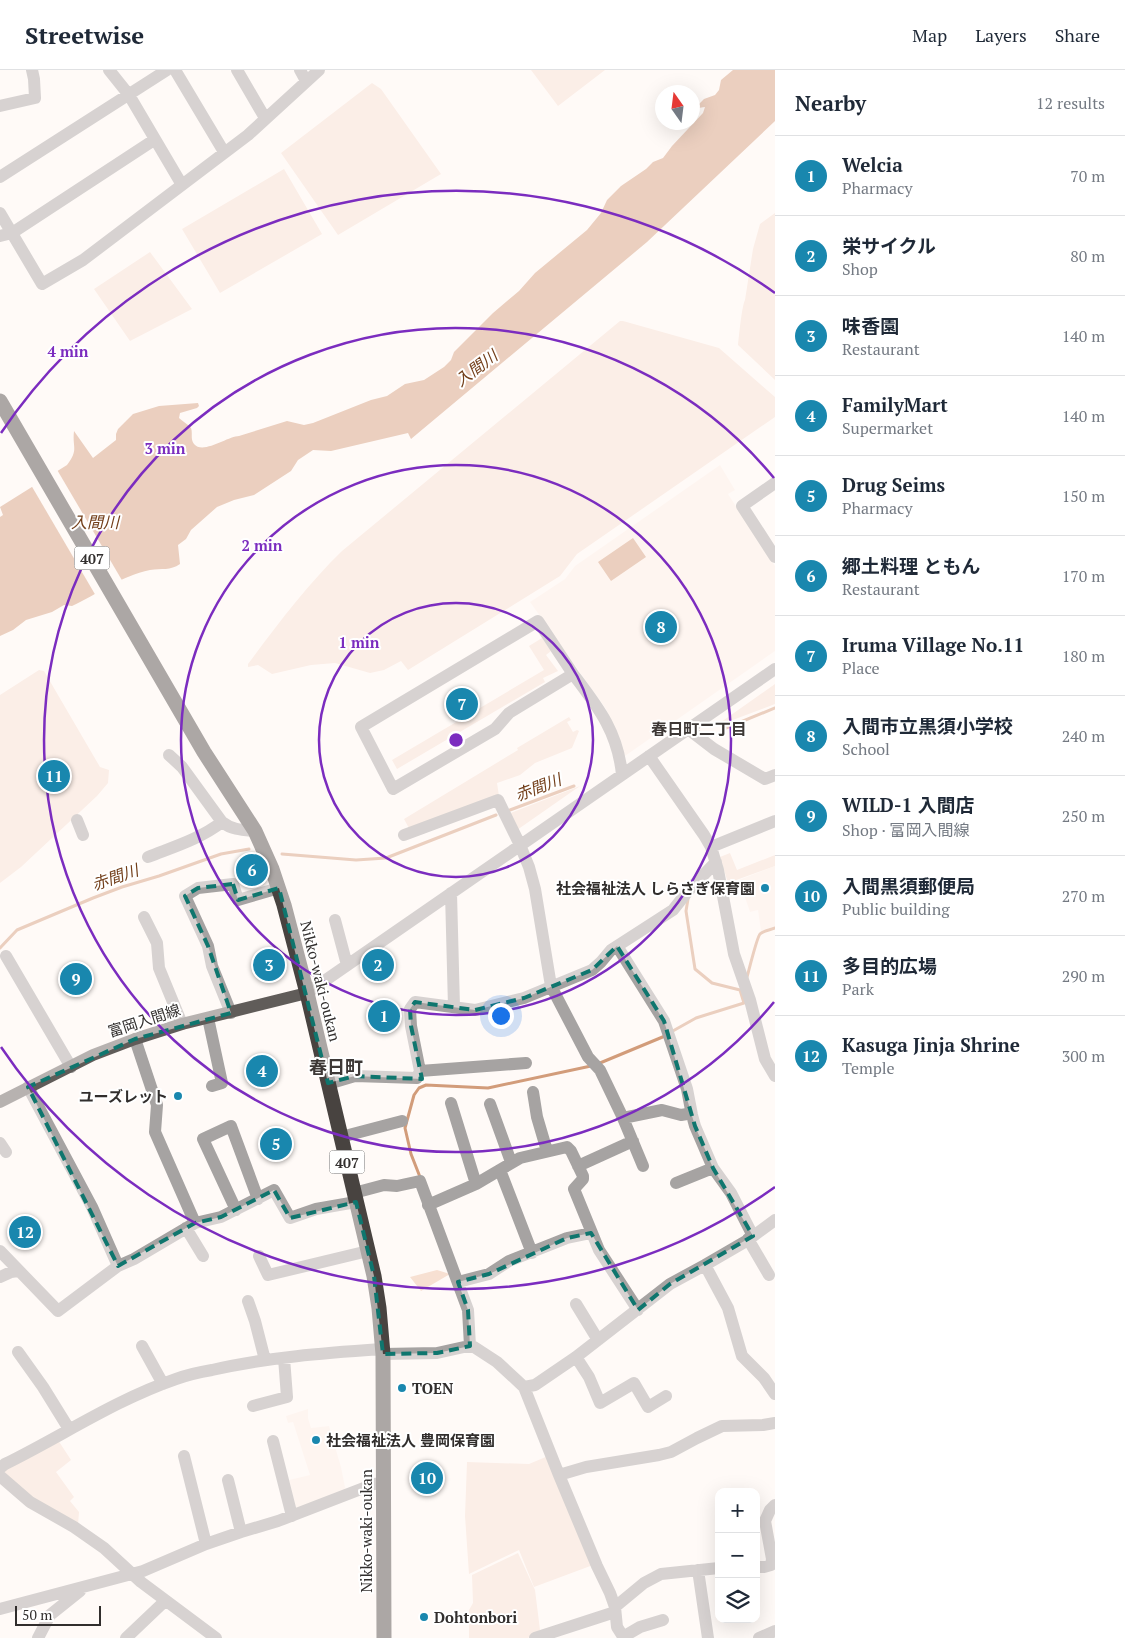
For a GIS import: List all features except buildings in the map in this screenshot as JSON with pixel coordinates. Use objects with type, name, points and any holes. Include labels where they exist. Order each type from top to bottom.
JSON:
[{"type":"highway","name":"Nikko-waki-oukan","points":[[0,401],[210,761],[255,831],[279,888],[307,993],[374,1276],[379,1308],[383,1352],[384,1638]]},
{"type":"main road","name":"富岡入間線","points":[[0,1102],[93,1055],[135,1038],[182,1024],[307,993]]},
{"type":"street","points":[[0,106],[35,98],[32,70]]},
{"type":"street","points":[[108,70],[129,96],[182,185]]},
{"type":"street","points":[[0,177],[167,70]]},
{"type":"street","points":[[175,70],[224,152]]},
{"type":"street","points":[[237,70],[266,118]]},
{"type":"street","points":[[0,213],[6,234],[42,284],[83,260],[248,135],[266,118],[303,75],[319,70]]},
{"type":"street","points":[[6,234],[154,140]]},
{"type":"street","points":[[775,483],[742,506],[775,557]]},
{"type":"street","points":[[573,674],[509,713],[494,729],[393,789],[361,727],[538,621],[573,674],[601,710],[620,757],[622,775]]},
{"type":"street","points":[[307,993],[775,669]]},
{"type":"street","points":[[688,729],[714,749],[765,779],[775,775]]},
{"type":"street","points":[[169,755],[182,768],[222,822],[228,827],[255,831]]},
{"type":"street","points":[[649,756],[704,835],[716,862],[734,954],[750,1000],[765,1059],[775,1076]]},
{"type":"street","points":[[404,835],[498,800],[520,845],[535,889],[551,986],[588,1057],[600,1070],[624,1118],[642,1166]]},
{"type":"street","points":[[77,820],[83,835]]},
{"type":"street","points":[[710,847],[775,821]]},
{"type":"street","points":[[148,857],[212,830],[222,822]]},
{"type":"street","points":[[328,1084],[355,1076],[417,1078],[420,1071],[411,1026],[410,1009],[415,1002],[475,1010],[524,998],[592,970],[611,950],[673,910],[688,891],[716,862]]},
{"type":"street","points":[[231,1012],[212,966],[208,946],[184,896],[198,888],[233,884],[238,900],[279,888]]},
{"type":"street","points":[[451,893],[454,1007]]},
{"type":"street","points":[[144,917],[157,943],[159,968],[182,1024]]},
{"type":"street","points":[[335,920],[347,965]]},
{"type":"street","points":[[617,946],[664,1021],[687,1089],[692,1115],[713,1168],[736,1201],[769,1275]]},
{"type":"street","points":[[6,956],[71,1066]]},
{"type":"street","points":[[208,1018],[222,1084],[212,1086]]},
{"type":"street","points":[[135,1038],[158,1105],[155,1132],[203,1256]]},
{"type":"street","points":[[420,1071],[526,1063]]},
{"type":"street","points":[[28,1087],[92,1208],[118,1266]]},
{"type":"street","points":[[532,1092],[546,1151]]},
{"type":"street","points":[[452,1103],[476,1184]]},
{"type":"street","points":[[490,1104],[511,1162]]},
{"type":"street","points":[[624,1118],[662,1110],[681,1115],[692,1115]]},
{"type":"street","points":[[341,1137],[402,1121]]},
{"type":"street","points":[[236,1210],[203,1138],[231,1126],[258,1200]]},
{"type":"street","points":[[578,1166],[633,1141]]},
{"type":"street","points":[[428,1205],[476,1184],[511,1162],[566,1147],[571,1151],[583,1179],[574,1189],[591,1233],[602,1257],[638,1310]]},
{"type":"street","points":[[676,1183],[713,1168]]},
{"type":"street","points":[[500,1170],[532,1253]]},
{"type":"street","points":[[0,1251],[58,1311],[118,1266],[134,1259],[190,1226],[236,1210],[274,1190],[290,1218],[355,1198],[384,1185],[397,1186],[420,1181],[468,1310],[470,1346]]},
{"type":"street","points":[[524,1387],[535,1385],[576,1357],[670,1284],[751,1238],[775,1220]]},
{"type":"street","points":[[458,1282],[489,1274],[509,1262],[567,1238],[591,1233]]},
{"type":"street","points":[[259,1256],[268,1275],[368,1251]]},
{"type":"street","points":[[705,1265],[728,1308],[742,1356],[771,1380],[775,1394]]},
{"type":"street","points":[[0,1277],[18,1270]]},
{"type":"street","points":[[248,1301],[265,1360]]},
{"type":"street","points":[[576,1304],[598,1340]]},
{"type":"street","points":[[142,1346],[163,1384]]},
{"type":"street","points":[[0,1468],[104,1410],[177,1378],[237,1364],[333,1352],[437,1353],[470,1346],[497,1362],[524,1387],[559,1475],[610,1593],[617,1627],[624,1637],[640,1627],[663,1620]]},
{"type":"street","points":[[18,1352],[43,1387],[69,1429]]},
{"type":"street","points":[[576,1357],[589,1377],[600,1403],[634,1383],[648,1406],[666,1396]]},
{"type":"street","points":[[253,1406],[287,1398],[284,1358]]},
{"type":"street","points":[[559,1475],[586,1467],[672,1452],[722,1426],[775,1424]]},
{"type":"street","points":[[272,1441],[292,1516]]},
{"type":"street","points":[[184,1456],[206,1544]]},
{"type":"street","points":[[0,1476],[30,1502],[74,1527],[104,1548],[141,1582],[216,1638]]},
{"type":"street","points":[[228,1480],[241,1532]]},
{"type":"street","points":[[0,1609],[143,1571],[206,1544],[292,1516],[374,1484],[383,1483]]},
{"type":"street","points":[[760,1567],[771,1565],[772,1559],[765,1521],[770,1510],[775,1505]]},
{"type":"street","points":[[535,1638],[615,1610],[644,1583],[661,1574],[715,1568]]},
{"type":"street","points":[[698,1570],[708,1638]]},
{"type":"street","points":[[38,1638],[50,1614],[84,1588]]},
{"type":"street","points":[[126,1638],[165,1600]]},
{"type":"street","points":[[759,1638],[775,1632]]},
{"type":"highlighted area","points":[[233,884],[238,900],[279,888],[328,1083],[355,1076],[422,1079],[411,1026],[410,1009],[415,1002],[475,1010],[524,998],[592,970],[617,946],[664,1021],[695,1126],[713,1168],[753,1236],[670,1284],[638,1310],[591,1233],[567,1238],[489,1274],[458,1282],[468,1310],[470,1346],[437,1353],[383,1354],[374,1276],[356,1202],[290,1218],[274,1190],[221,1217],[195,1223],[118,1266],[28,1087],[135,1039],[231,1013],[208,946],[185,896],[198,888]]},
{"type":"shaded area","points":[[531,70],[605,70],[558,106]]},
{"type":"shaded area","points":[[372,83],[381,89],[441,174],[338,235],[281,153]]},
{"type":"shaded area","points":[[284,169],[322,234],[220,293],[182,229]]},
{"type":"shaded area","points":[[775,213],[775,380],[738,345],[753,249],[760,224]]},
{"type":"shaded area","points":[[150,252],[192,309],[130,341],[94,289]]},
{"type":"shaded area","points":[[620,321],[719,348],[775,397],[775,417],[577,554],[560,576],[408,670],[401,661],[384,670],[370,673],[335,663],[311,665],[272,674],[258,665],[248,667],[248,664],[293,606],[342,551]]},
{"type":"shaded area","points":[[720,465],[735,490],[728,494],[775,566],[775,651],[625,756],[606,709],[530,602],[565,579],[575,566]]},
{"type":"shaded area","points":[[542,638],[551,651],[546,655],[558,671],[543,678],[545,682],[397,769],[392,760],[544,670],[529,646]]},
{"type":"shaded area","points":[[39,670],[44,671],[100,767],[109,770],[108,783],[97,796],[21,867],[0,883],[0,695]]},
{"type":"shaded area","points":[[775,684],[775,704],[714,727]]},
{"type":"shaded area","points":[[569,717],[571,720],[567,722],[573,732],[579,731],[572,748],[535,763],[520,775],[497,783],[499,796],[410,830],[404,819]]},
{"type":"shaded area","points":[[580,786],[517,830],[508,814]]},
{"type":"shaded area","points":[[730,853],[737,870],[775,855],[775,866],[728,883],[720,857]]},
{"type":"shaded area","points":[[775,866],[775,926],[761,931],[758,910],[750,912],[739,880]]},
{"type":"shaded area","points":[[437,1270],[450,1274],[421,1291],[410,1277]]},
{"type":"shaded area","points":[[308,1409],[311,1428],[329,1426],[346,1492],[296,1508],[289,1480],[310,1475],[293,1422],[288,1423],[286,1416]]},
{"type":"shaded area","points":[[58,1440],[71,1460],[56,1472],[74,1497],[70,1501],[79,1512],[78,1525],[34,1500],[3,1473],[3,1470]]},
{"type":"shaded area","points":[[548,1456],[593,1565],[534,1587],[519,1550],[469,1574],[465,1516],[467,1462],[529,1464]]},
{"type":"shaded area","points":[[518,1553],[535,1590],[540,1630],[528,1638],[469,1638],[469,1610],[473,1603],[472,1575]]},
{"type":"water","name":"入間川","points":[[733,70],[775,70],[775,121],[647,242],[411,439],[408,433],[331,451],[313,450],[298,460],[291,471],[254,495],[217,507],[191,530],[186,539],[178,545],[180,564],[129,576],[72,606],[64,605],[52,612],[26,620],[13,630],[0,636],[0,517],[3,515],[0,507],[67,465],[74,452],[74,431],[93,458],[116,440],[118,429],[133,414],[159,406],[198,403],[199,406],[197,408],[180,413],[179,418],[191,428],[194,444],[198,447],[203,447],[287,421],[304,425],[313,423],[371,400],[387,396],[405,384],[424,380],[444,367],[451,360],[454,352],[493,313],[519,291],[535,273],[587,230],[601,213],[607,200],[621,186],[653,162],[663,158],[687,130],[700,130],[700,116],[705,107],[700,108],[700,103],[704,99],[715,95],[719,90],[721,80]]},
{"type":"water","points":[[633,538],[646,557],[611,581],[598,562]]},
{"type":"pier","points":[[56,468],[123,582],[96,596],[31,485]]},
{"type":"waterway","name":"赤間川","points":[[726,728],[775,708]]},
{"type":"waterway","name":"赤間川","points":[[510,810],[574,786]]},
{"type":"waterway","name":"赤間川","points":[[282,854],[356,860],[386,858],[496,815]]},
{"type":"waterway","name":"赤間川","points":[[0,948],[17,930],[93,898],[221,854],[249,849]]},
{"type":"waterway","points":[[671,1032],[696,1018],[744,1003],[740,990],[712,983],[695,969],[686,911],[688,899]]},
{"type":"waterway","points":[[747,977],[760,934],[775,928]]},
{"type":"waterway","points":[[600,1063],[665,1036]]},
{"type":"waterway","points":[[420,1177],[411,1154],[405,1128],[414,1095],[419,1088],[426,1085],[488,1088],[591,1066]]},
{"type":"place","name":"入間市立黒須小学校","points":[[661,627]]},
{"type":"place","name":"Iruma Village No.11","points":[[462,704]]},
{"type":"place","name":"多目的広場","points":[[54,776]]},
{"type":"place","name":"郷土料理 ともん","points":[[252,870]]},
{"type":"place","name":"社会福祉法人 しらさぎ保育園","points":[[765,888]]},
{"type":"place","name":"味香園","points":[[269,965]]},
{"type":"place","name":"栄サイクル","points":[[378,965]]},
{"type":"place","name":"WILD-1 入間店","points":[[76,979]]},
{"type":"place","name":"Welcia","points":[[384,1016]]},
{"type":"place","name":"FamilyMart","points":[[262,1071]]},
{"type":"place","name":"ユーズレット","points":[[178,1096]]},
{"type":"place","name":"Drug Seims","points":[[276,1144]]},
{"type":"place","name":"Kasuga Jinja Shrine","points":[[25,1232]]},
{"type":"place","name":"TOEN","points":[[402,1388]]},
{"type":"place","name":"社会福祉法人 豊岡保育園","points":[[316,1440]]},
{"type":"place","name":"入間黒須郵便局","points":[[427,1478]]},
{"type":"place","name":"Dohtonbori","points":[[424,1617]]},
{"type":"district","name":"春日町二丁目","points":[[699,729]]},
{"type":"district","name":"春日町","points":[[336,1067]]}]
